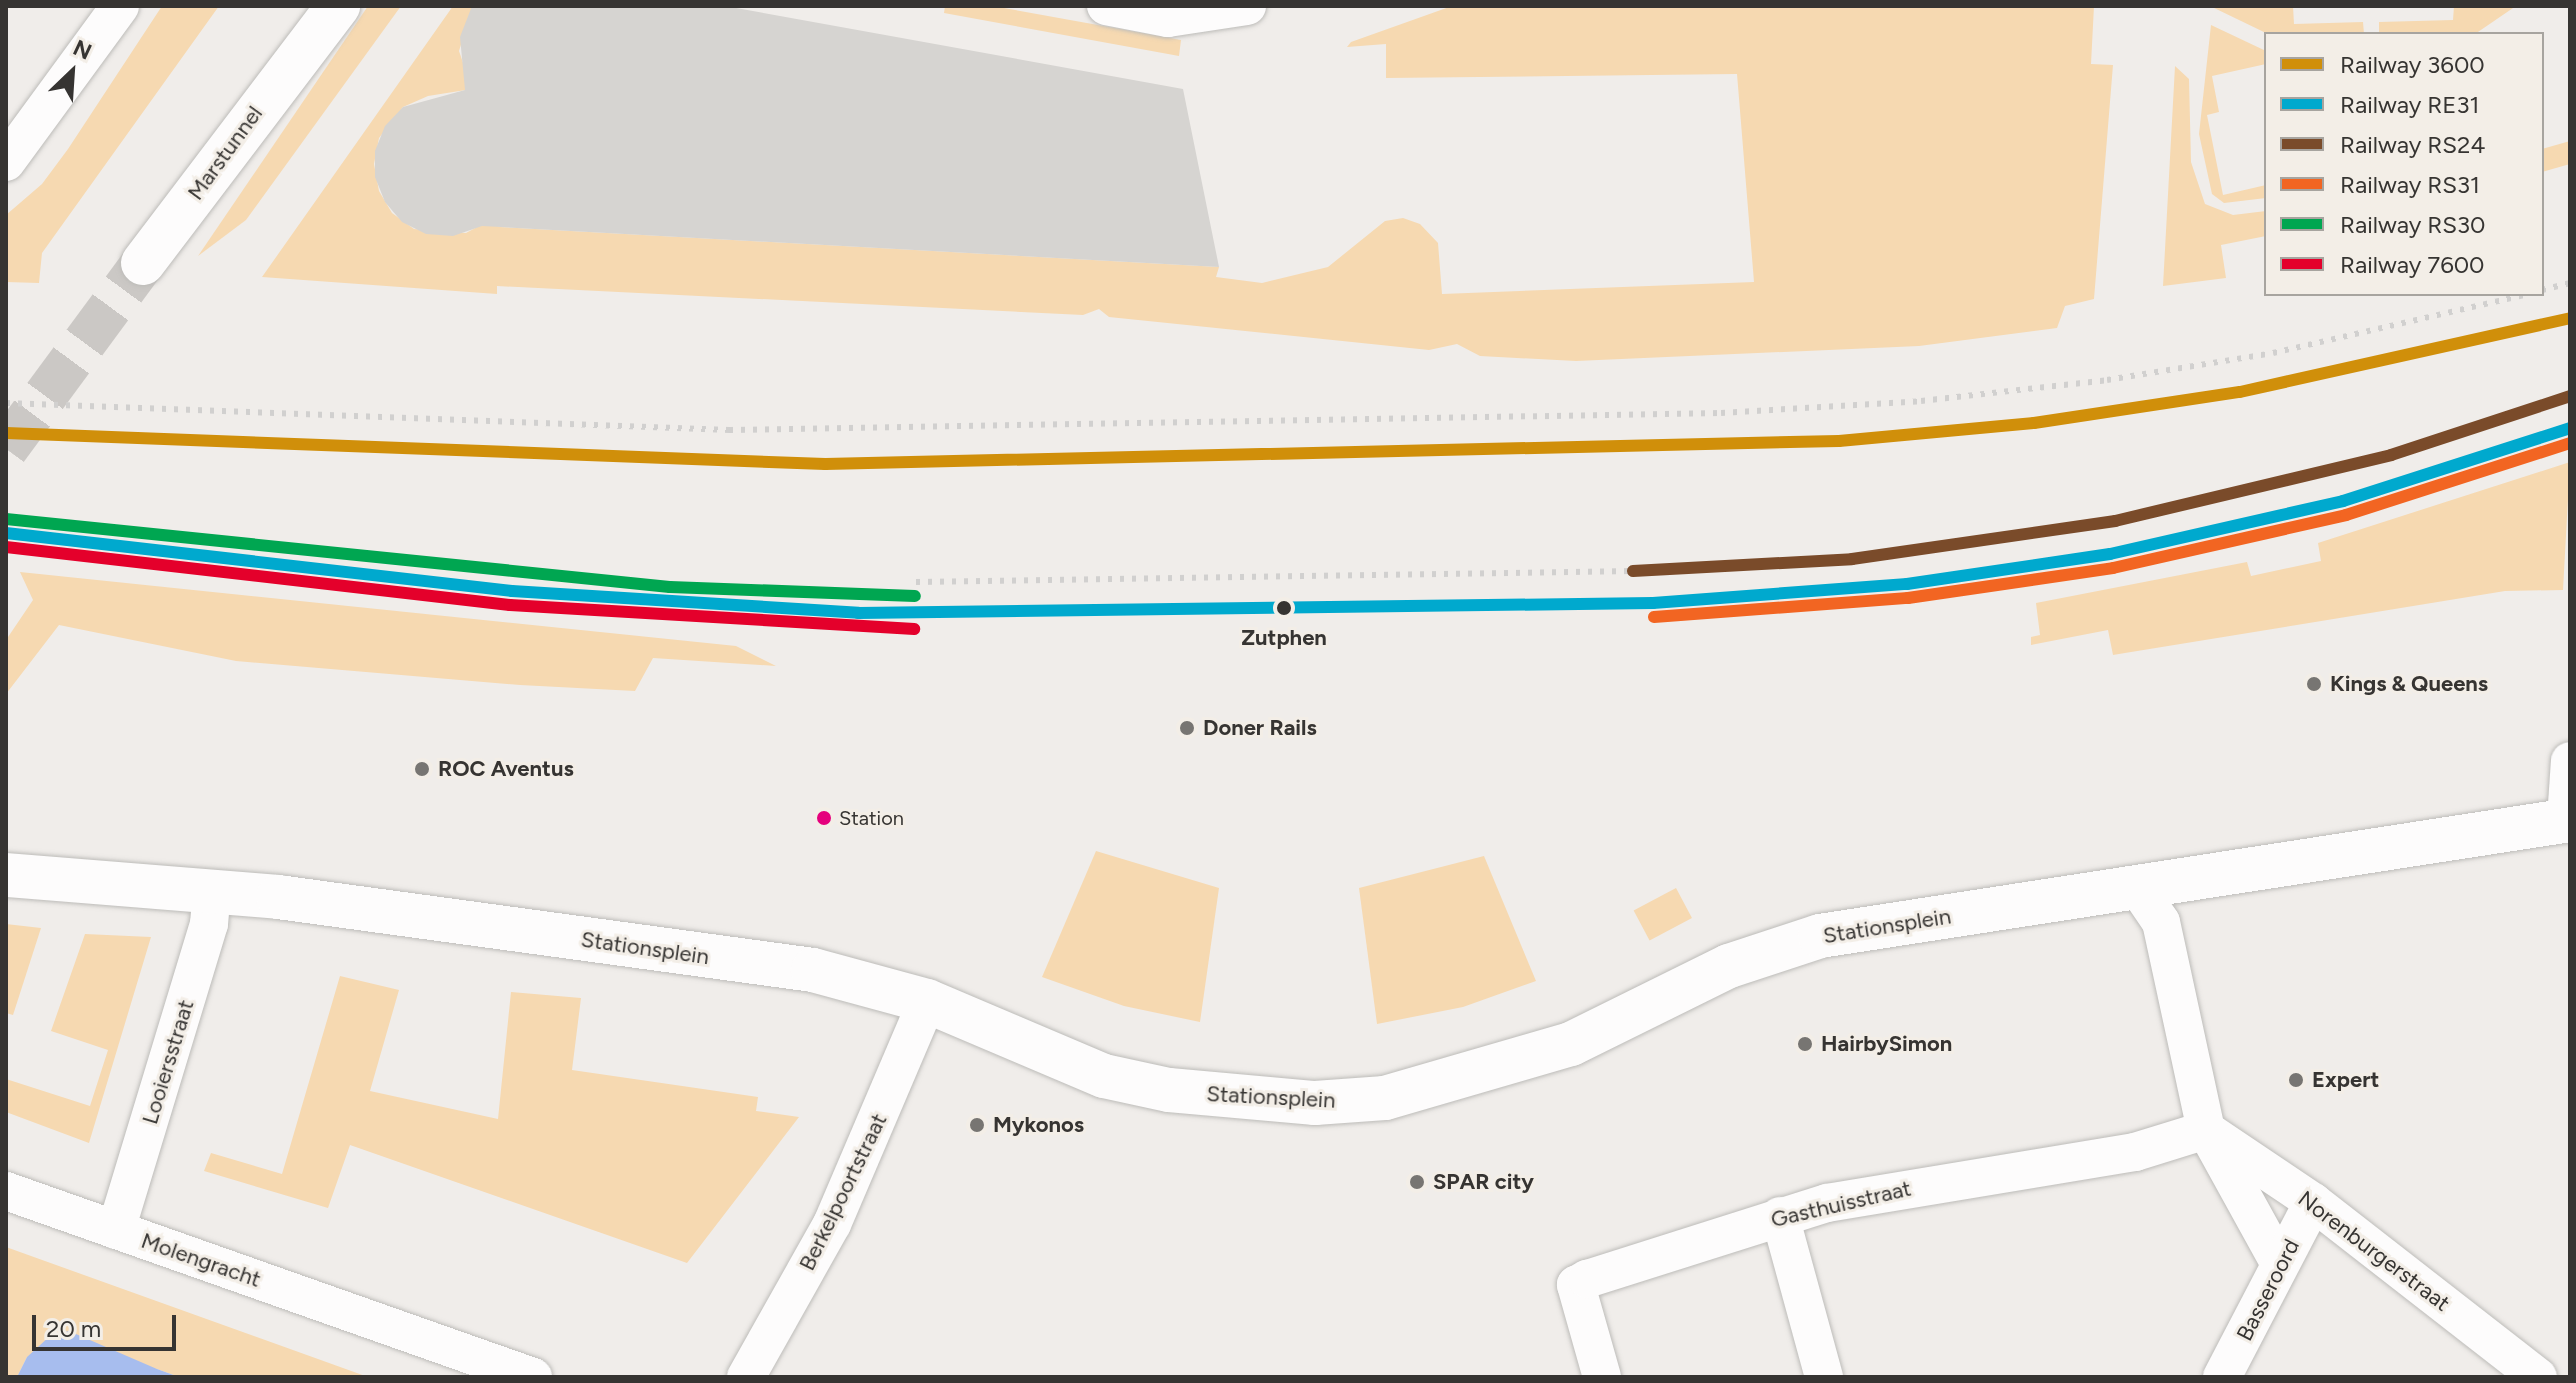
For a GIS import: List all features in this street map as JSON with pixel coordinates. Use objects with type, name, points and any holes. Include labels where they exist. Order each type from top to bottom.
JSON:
[{"type":"street","points":[[6,162],[120,6]]},
{"type":"street","name":"Marstunnel","points":[[143,263],[314,24],[338,6]]},
{"type":"street","points":[[1106,6],[1168,18],[1237,7]]},
{"type":"street","name":"Stationsplein","points":[[6,875],[212,892],[813,970],[927,1001],[1104,1076],[1237,1097],[1358,1100],[1442,1084],[1571,1044],[1729,966],[1820,936],[2137,887],[2569,795]]},
{"type":"street","points":[[2137,887],[2161,922],[2206,1130],[2279,1262]]},
{"type":"street","name":"Looiersstraat","points":[[116,1230],[209,924],[212,892]]},
{"type":"street","name":"Berkelpoortstraat","points":[[746,1377],[832,1224],[927,1001]]},
{"type":"street","name":"Norenburgerstraat","points":[[2206,1130],[2313,1202],[2538,1377]]},
{"type":"street","name":"Gasthuisstraat","points":[[1602,1377],[1576,1285],[1827,1203],[2135,1152],[2206,1130]]},
{"type":"street","name":"Molengracht","points":[[6,1191],[533,1377]]},
{"type":"street","name":"Basseroord","points":[[2222,1377],[2279,1262],[2313,1202]]},
{"type":"street","points":[[1780,1216],[1824,1377]]},
{"type":"shaded area","points":[[162,6],[219,6],[42,253],[39,283],[6,282],[6,215],[42,184]]},
{"type":"shaded area","points":[[368,6],[401,6],[246,220],[198,256]]},
{"type":"shaded area","points":[[453,6],[473,6],[459,51],[472,89],[428,96],[403,107],[379,138],[374,164],[379,191],[392,213],[414,229],[466,233],[490,220],[499,227],[1219,267],[1216,277],[1262,283],[1328,267],[1385,221],[1403,218],[1420,224],[1438,243],[1442,294],[1754,282],[1737,74],[1386,78],[1386,44],[1347,47],[1351,42],[1452,6],[2094,6],[2091,64],[2113,65],[2094,299],[2065,306],[2057,328],[1919,346],[1576,361],[1480,356],[1457,344],[1429,350],[1109,317],[1099,309],[1083,315],[497,286],[497,294],[262,277]]},
{"type":"shaded area","points":[[945,6],[993,6],[1181,40],[1179,56],[944,13]]},
{"type":"shaded area","points":[[2210,6],[2293,6],[2294,24],[2363,22],[2364,32],[2264,32]]},
{"type":"shaded area","points":[[2454,6],[2516,6],[2478,32],[2379,32],[2379,22],[2453,20]]},
{"type":"shaded area","points":[[2211,25],[2264,50],[2264,64],[2212,76],[2219,112],[2207,115],[2223,195],[2264,185],[2264,198],[2224,203],[2212,194],[2199,134]]},
{"type":"shaded area","points":[[2175,66],[2189,79],[2191,162],[2205,204],[2233,215],[2264,211],[2264,236],[2221,245],[2226,278],[2163,286]]},
{"type":"shaded area","points":[[2570,141],[2570,164],[2544,171],[2544,148]]},
{"type":"shaded area","points":[[2570,462],[2563,590],[2505,591],[2113,655],[2108,630],[2031,645],[2031,637],[2040,635],[2036,603],[2247,562],[2251,576],[2321,561],[2318,543]]},
{"type":"shaded area","points":[[20,572],[736,646],[776,666],[653,658],[635,691],[520,685],[236,661],[59,625],[6,694],[6,640],[33,600]]},
{"type":"shaded area","points":[[1096,851],[1219,888],[1200,1022],[1124,1006],[1042,977]]},
{"type":"shaded area","points":[[1484,856],[1536,981],[1463,1007],[1377,1024],[1359,888]]},
{"type":"shaded area","points":[[1676,888],[1692,918],[1650,941],[1634,911]]},
{"type":"shaded area","points":[[6,924],[41,928],[13,1015],[6,1013]]},
{"type":"shaded area","points":[[85,934],[151,937],[89,1143],[6,1112],[6,1079],[90,1106],[108,1050],[51,1031]]},
{"type":"shaded area","points":[[340,976],[399,990],[370,1091],[498,1119],[511,992],[581,998],[572,1070],[758,1097],[756,1111],[799,1117],[687,1263],[350,1145],[328,1208],[204,1171],[211,1153],[282,1174]]},
{"type":"shaded area","points":[[6,1247],[368,1377],[179,1377],[157,1369],[27,1357],[17,1377],[6,1377]]},
{"type":"water","points":[[69,1331],[179,1377],[17,1377],[27,1357],[50,1336]]},
{"type":"building","points":[[472,6],[725,6],[1183,89],[1219,267],[482,226],[453,236],[426,234],[402,222],[385,202],[375,177],[375,151],[385,126],[403,107],[465,90],[460,37]]},
{"type":"tunnel","points":[[6,449],[143,263]]},
{"type":"railway","points":[[2544,290],[2570,283]]},
{"type":"railway","points":[[6,403],[729,430],[1721,413],[1921,401],[2107,380],[2273,353],[2520,296]]},
{"type":"railway","points":[[916,582],[1633,571]]},
{"type":"rail line","name":"3600","points":[[6,433],[825,464],[1839,441],[2034,423],[2240,392],[2570,318]]},
{"type":"rail line","name":"RS24","points":[[1633,571],[1852,559],[2115,521],[2391,455],[2570,396]]},
{"type":"rail line","name":"RE31","points":[[6,533],[512,591],[858,613],[1653,603],[1907,584],[2110,554],[2343,501],[2570,428]]},
{"type":"rail line","name":"RS31","points":[[1654,617],[1908,598],[2113,568],[2346,515],[2570,443]]},
{"type":"rail line","name":"RS30","points":[[6,519],[670,587],[915,596]]},
{"type":"rail line","name":"7600","points":[[6,547],[510,605],[914,629]]},
{"type":"place","name":"Zutphen","points":[[1284,608]]},
{"type":"place","name":"Kings & Queens","points":[[2314,684]]},
{"type":"place","name":"Doner Rails","points":[[1187,728]]},
{"type":"place","name":"ROC Aventus","points":[[422,769]]},
{"type":"place","name":"Station","points":[[824,818]]},
{"type":"place","name":"HairbySimon","points":[[1805,1044]]},
{"type":"place","name":"Expert","points":[[2296,1080]]},
{"type":"place","name":"Mykonos","points":[[977,1125]]},
{"type":"place","name":"SPAR city","points":[[1417,1182]]}]
